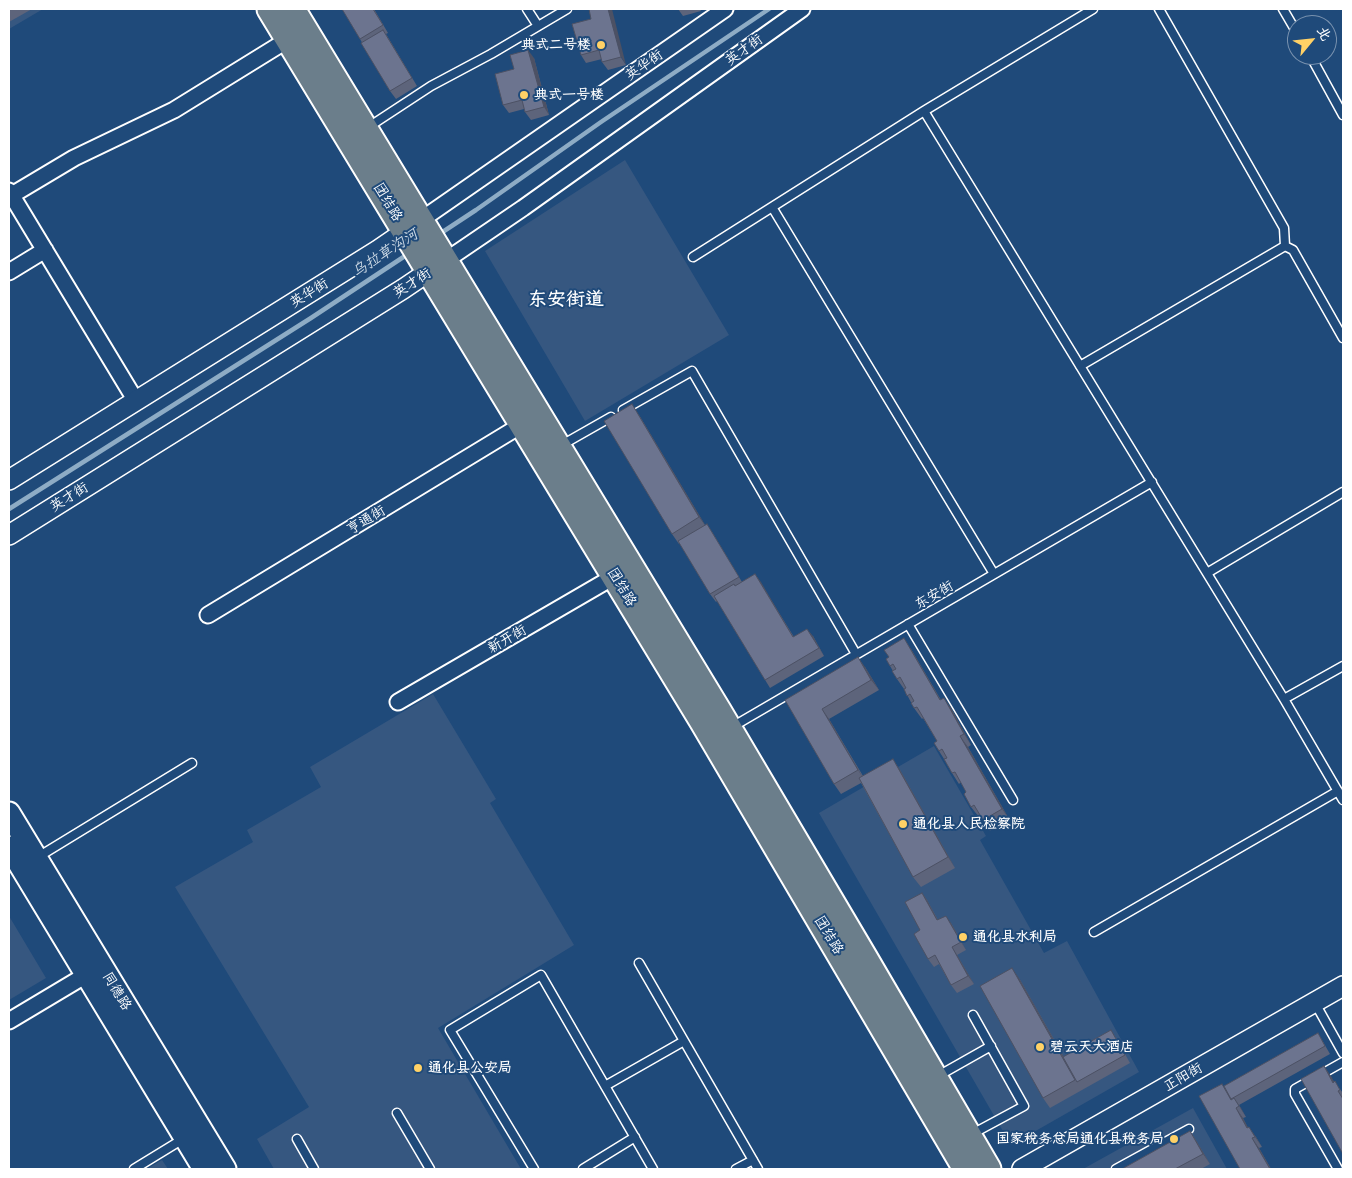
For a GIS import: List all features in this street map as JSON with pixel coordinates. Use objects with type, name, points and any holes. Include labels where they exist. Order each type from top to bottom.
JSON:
[{"type":"highway","name":"团结路","points":[[270,9],[558,447],[729,729],[988,1169]]},
{"type":"highway","name":"团结路","points":[[292,9],[365,129],[413,226]]},
{"type":"highway","name":"团结路","points":[[438,266],[523,424],[853,975],[966,1169]]},
{"type":"main road","name":"同德路","points":[[9,813],[225,1169]]},
{"type":"main road","name":"同德路","points":[[9,847],[204,1169]]},
{"type":"street","name":"英华街","points":[[9,480],[378,250],[725,9]]},
{"type":"street","name":"英才街","points":[[9,535],[438,266],[523,208],[802,9]]},
{"type":"street","points":[[136,401],[10,193],[74,158],[174,110],[289,39]]},
{"type":"street","points":[[9,272],[45,250]]},
{"type":"street","name":"亨通街","points":[[208,615],[523,424]]},
{"type":"street","name":"新开街","points":[[398,702],[615,576]]},
{"type":"street","points":[[9,1021],[86,975]]},
{"type":"street","name":"正阳街","points":[[1022,1169],[1343,986]]},
{"type":"lane","points":[[527,9],[538,26]]},
{"type":"lane","points":[[365,129],[432,86],[568,9]]},
{"type":"lane","points":[[693,257],[924,111],[1093,9]]},
{"type":"lane","points":[[1159,9],[1284,228],[1285,246]]},
{"type":"lane","points":[[1316,65],[1343,115]]},
{"type":"lane","points":[[924,111],[1207,572],[1343,800]]},
{"type":"lane","points":[[772,207],[994,574]]},
{"type":"lane","points":[[1080,366],[1285,246]]},
{"type":"lane","points":[[1285,246],[1293,250],[1343,338]]},
{"type":"lane","points":[[558,447],[692,371],[856,654]]},
{"type":"lane","name":"东安街","points":[[729,729],[1152,482]]},
{"type":"lane","points":[[1207,572],[1343,492]]},
{"type":"lane","points":[[908,624],[1013,800]]},
{"type":"lane","points":[[1284,699],[1343,666]]},
{"type":"lane","points":[[36,858],[192,763]]},
{"type":"lane","points":[[1094,932],[1338,791]]},
{"type":"lane","points":[[639,963],[758,1169]]},
{"type":"lane","points":[[534,1169],[450,1030],[541,975],[653,1169]]},
{"type":"lane","points":[[1314,1002],[1343,1053]]},
{"type":"lane","points":[[969,1136],[1024,1106],[973,1015]]},
{"type":"lane","points":[[605,1086],[684,1041]]},
{"type":"lane","points":[[934,1078],[991,1046]]},
{"type":"lane","points":[[1338,1169],[1295,1094],[1295,1090],[1343,1062]]},
{"type":"lane","points":[[397,1113],[430,1169]]},
{"type":"lane","points":[[1116,1169],[1189,1128]]},
{"type":"lane","points":[[583,1169],[635,1137]]},
{"type":"lane","points":[[134,1169],[185,1138]]},
{"type":"lane","points":[[296,1139],[314,1169]]},
{"type":"lane","points":[[736,1169],[752,1160]]},
{"type":"shaded area","points":[[9,9],[43,9],[9,29]]},
{"type":"shaded area","points":[[625,160],[729,335],[585,421],[485,251]]},
{"type":"shaded area","points":[[433,694],[496,799],[490,803],[574,945],[438,1028],[521,1169],[274,1169],[257,1139],[309,1107],[175,887],[253,842],[247,830],[321,787],[310,767]]},
{"type":"shaded area","points":[[934,746],[986,836],[980,840],[1044,953],[1067,941],[1139,1072],[1011,1145],[819,813]]},
{"type":"shaded area","points":[[9,916],[46,978],[9,1000]]},
{"type":"shaded area","name":"国家税务总局通化县税务局","points":[[1193,1108],[1227,1169],[1083,1169]]},
{"type":"shaded area","points":[[162,1160],[168,1169],[147,1169]]},
{"type":"building","points":[[342,9],[373,9],[383,25],[360,39]]},
{"type":"building","name":"典式二号楼","points":[[589,9],[608,9],[621,57],[602,62],[599,50],[581,55],[572,24],[591,19]]},
{"type":"building","points":[[383,30],[412,78],[390,91],[361,43]]},
{"type":"building","name":"典式一号楼","points":[[528,50],[544,107],[525,112],[522,100],[503,105],[495,74],[514,69],[510,55]]},
{"type":"building","points":[[632,404],[699,517],[672,534],[604,421]]},
{"type":"building","points":[[707,524],[739,577],[710,594],[678,541]]},
{"type":"building","points":[[755,574],[793,637],[807,629],[819,648],[765,680],[714,596]]},
{"type":"building","points":[[904,638],[940,700],[944,698],[964,734],[960,736],[1002,809],[983,820],[974,805],[971,807],[964,794],[966,792],[955,772],[952,773],[944,759],[947,758],[942,749],[939,751],[934,743],[937,741],[917,707],[914,708],[911,703],[914,701],[910,694],[907,696],[904,689],[906,688],[900,677],[897,679],[892,671],[896,669],[893,664],[890,666],[886,659],[889,657],[884,650]]},
{"type":"building","points":[[858,657],[871,680],[822,709],[858,770],[834,784],[785,700]]},
{"type":"building","points":[[893,759],[948,857],[913,877],[859,778]]},
{"type":"building","points":[[922,893],[937,920],[946,916],[961,942],[952,947],[968,976],[951,985],[935,955],[928,959],[914,934],[920,930],[905,902]]},
{"type":"building","points":[[1012,968],[1075,1080],[1043,1098],[980,986]]},
{"type":"building","points":[[1111,1030],[1125,1055],[1077,1082],[1063,1057]]},
{"type":"building","points":[[1318,1033],[1325,1046],[1231,1099],[1224,1086]]},
{"type":"building","points":[[1324,1066],[1333,1083],[1335,1081],[1343,1099],[1343,1154],[1301,1079]]},
{"type":"building","points":[[1222,1084],[1231,1100],[1234,1098],[1239,1106],[1236,1108],[1247,1128],[1249,1127],[1255,1137],[1252,1138],[1270,1169],[1240,1169],[1199,1096]]},
{"type":"building","points":[[1190,1131],[1203,1154],[1175,1169],[1122,1169]]},
{"type":"waterway","name":"乌拉草沟河","points":[[438,235],[769,9]]},
{"type":"waterway","name":"乌拉草沟河","points":[[9,509],[311,318],[408,254]]},
{"type":"place","name":"典式二号楼","points":[[601,45]]},
{"type":"place","name":"典式一号楼","points":[[524,95]]},
{"type":"place","name":"通化县人民检察院","points":[[903,824]]},
{"type":"place","name":"通化县水利局","points":[[963,937]]},
{"type":"place","name":"碧云天大酒店","points":[[1040,1047]]},
{"type":"place","name":"通化县公安局","points":[[418,1068]]},
{"type":"place","name":"国家税务总局通化县税务局","points":[[1174,1139]]},
{"type":"district","name":"东安街道","points":[[566,299]]}]
